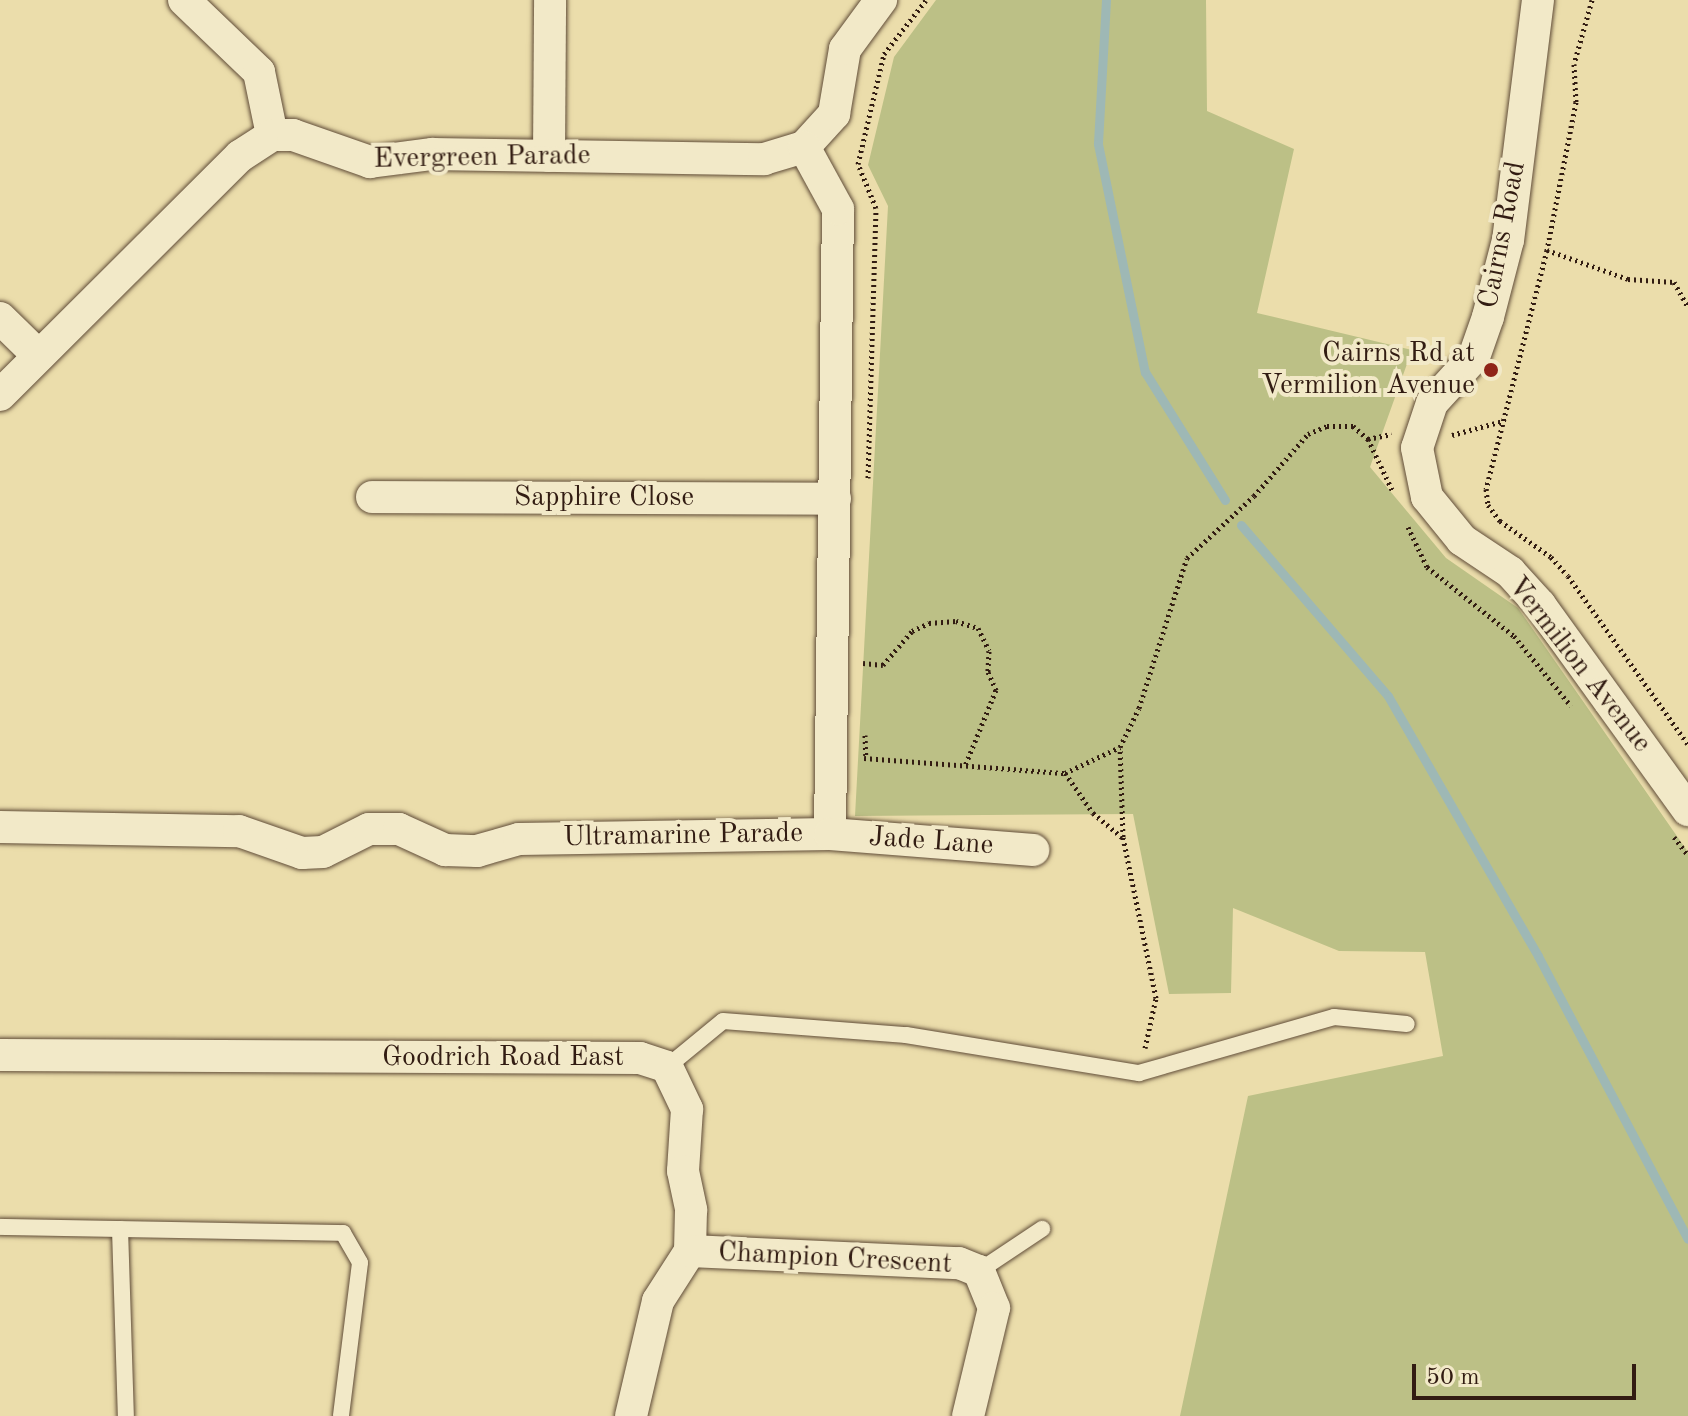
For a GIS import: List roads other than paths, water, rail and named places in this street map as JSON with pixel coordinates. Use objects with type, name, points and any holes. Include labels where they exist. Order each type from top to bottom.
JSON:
[{"type":"street","points":[[0,395],[240,156],[272,135],[259,72],[184,0]]},
{"type":"street","points":[[549,156],[550,0]]},
{"type":"street","points":[[804,147],[834,114],[845,49],[881,0]]},
{"type":"street","name":"Cairns Road","points":[[1427,497],[1417,448],[1421,433],[1432,403],[1474,357],[1508,240],[1538,0]]},
{"type":"street","name":"Evergreen Parade","points":[[272,135],[293,135],[370,162],[432,154],[764,159],[804,147]]},
{"type":"street","name":"Ultramarine Parade","points":[[0,827],[239,831],[302,853],[323,852],[369,829],[399,829],[445,850],[477,851],[519,839],[830,834],[838,209],[804,147]]},
{"type":"street","points":[[0,318],[39,356]]},
{"type":"street","name":"Sapphire Close","points":[[372,497],[835,499]]},
{"type":"street","name":"Vermilion Avenue","points":[[1427,497],[1462,540],[1510,572],[1540,605],[1679,820]]},
{"type":"street","name":"Jade Lane","points":[[830,834],[1033,850]]},
{"type":"street","name":"Goodrich Road East","points":[[0,1055],[640,1058],[667,1067]]},
{"type":"street","name":"Champion Crescent","points":[[631,1416],[658,1301],[690,1251],[691,1210],[683,1171],[687,1109],[667,1067]]},
{"type":"street","name":"Champion Crescent","points":[[690,1251],[959,1263],[979,1271],[994,1308],[968,1416]]},
{"type":"lane","points":[[667,1067],[723,1021],[906,1035],[1139,1073],[1334,1017],[1407,1024]]},
{"type":"lane","points":[[0,1227],[343,1233],[360,1263],[341,1416]]},
{"type":"lane","points":[[120,1229],[126,1416]]},
{"type":"lane","name":"Champion Crescent","points":[[979,1271],[1042,1229]]},
{"type":"waterway","points":[[1106,0],[1098,144],[1145,372],[1225,500]]},
{"type":"waterway","points":[[1241,525],[1388,696],[1538,956],[1688,1239]]},
{"type":"place","name":"Cairns Rd at Vermilion Avenue","points":[[1491,370]]}]
